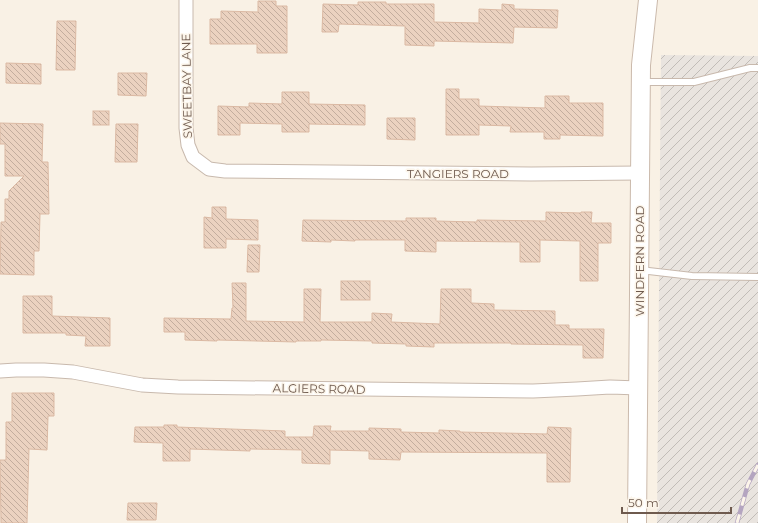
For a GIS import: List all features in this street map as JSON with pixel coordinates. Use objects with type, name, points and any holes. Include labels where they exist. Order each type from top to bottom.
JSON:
[{"type":"street","name":"SWEETBAY LANE","points":[[186,0],[186,128],[188,145],[193,157],[209,169],[225,172],[276,172]]},
{"type":"street","name":"WINDFERN ROAD","points":[[637,523],[641,65],[648,0]]},
{"type":"street","name":"TANGIERS ROAD","points":[[276,172],[515,174],[640,173]]},
{"type":"street","name":"ALGIERS ROAD","points":[[0,371],[44,370],[73,372],[142,385],[178,387],[533,391],[610,387],[639,388]]},
{"type":"lane","points":[[641,82],[694,82],[750,68],[758,68]]},
{"type":"lane","points":[[640,270],[692,276],[758,277]]},
{"type":"shaded area","points":[[661,55],[758,56],[758,523],[657,523]]},
{"type":"building","points":[[258,1],[276,1],[276,6],[287,6],[287,53],[257,53],[257,44],[210,44],[210,19],[221,19],[221,11],[258,12]]},
{"type":"building","points":[[358,2],[386,2],[386,4],[434,4],[434,22],[479,23],[479,9],[502,10],[502,4],[514,5],[514,9],[558,10],[557,28],[514,27],[513,43],[434,41],[434,46],[405,45],[405,26],[339,24],[338,32],[322,32],[323,4],[358,5]]},
{"type":"building","points":[[57,21],[76,21],[75,70],[56,70]]},
{"type":"building","points":[[6,63],[41,64],[41,84],[6,83]]},
{"type":"building","points":[[118,73],[147,73],[146,96],[118,95]]},
{"type":"building","points":[[446,89],[459,89],[459,99],[479,99],[479,106],[545,108],[545,96],[569,96],[569,103],[603,103],[603,136],[560,135],[560,139],[544,139],[544,132],[510,132],[511,126],[479,125],[479,135],[446,135]]},
{"type":"building","points":[[282,92],[309,92],[309,104],[365,105],[365,125],[309,124],[309,132],[282,132],[282,124],[240,123],[240,135],[218,135],[218,106],[249,107],[249,103],[282,104]]},
{"type":"building","points":[[93,111],[109,111],[109,125],[93,125]]},
{"type":"building","points":[[387,118],[415,118],[415,140],[387,139]]},
{"type":"building","points":[[0,123],[43,124],[42,162],[48,162],[49,214],[40,214],[39,251],[34,251],[34,275],[0,274],[1,222],[5,222],[5,199],[9,199],[9,191],[24,176],[5,176],[5,144],[0,144]]},
{"type":"building","points":[[116,124],[138,124],[137,162],[115,162]]},
{"type":"building","points":[[212,207],[226,207],[226,219],[258,220],[258,240],[226,239],[226,248],[204,248],[204,217],[212,218]]},
{"type":"building","points":[[546,212],[592,212],[591,223],[611,223],[611,243],[598,243],[598,281],[580,281],[580,241],[540,240],[540,262],[520,262],[520,242],[436,241],[436,252],[405,251],[405,240],[331,240],[331,242],[302,241],[303,220],[406,221],[406,218],[436,218],[436,221],[546,221]]},
{"type":"building","points":[[248,245],[260,245],[259,272],[247,272]]},
{"type":"building","points":[[341,281],[370,281],[370,300],[341,300]]},
{"type":"building","points":[[232,283],[246,283],[246,321],[304,322],[304,289],[321,289],[320,322],[372,322],[372,313],[392,314],[391,322],[440,324],[441,289],[471,289],[471,303],[494,304],[494,310],[555,311],[555,325],[569,325],[569,329],[604,329],[603,358],[583,358],[583,345],[434,343],[434,347],[372,343],[372,341],[217,341],[185,340],[185,332],[164,332],[164,318],[231,319],[233,308]]},
{"type":"building","points":[[23,296],[52,296],[52,316],[110,318],[110,346],[85,346],[86,336],[66,335],[66,333],[23,333]]},
{"type":"building","points":[[12,393],[54,393],[54,416],[48,416],[47,450],[29,449],[27,523],[1,523],[0,460],[6,460],[6,422],[12,422]]},
{"type":"building","points":[[164,425],[177,425],[177,427],[285,431],[285,437],[313,437],[314,426],[331,426],[330,431],[369,431],[369,428],[401,429],[401,432],[439,433],[439,430],[460,432],[547,434],[548,427],[571,428],[570,482],[547,482],[547,453],[401,452],[400,460],[369,459],[369,451],[330,450],[330,464],[302,463],[302,450],[250,449],[250,451],[190,449],[190,461],[163,461],[163,443],[134,442],[135,427],[164,427]]},
{"type":"building","points":[[128,503],[157,503],[156,520],[127,520]]},
{"type":"railway","points":[[737,523],[748,484],[758,465]]}]
